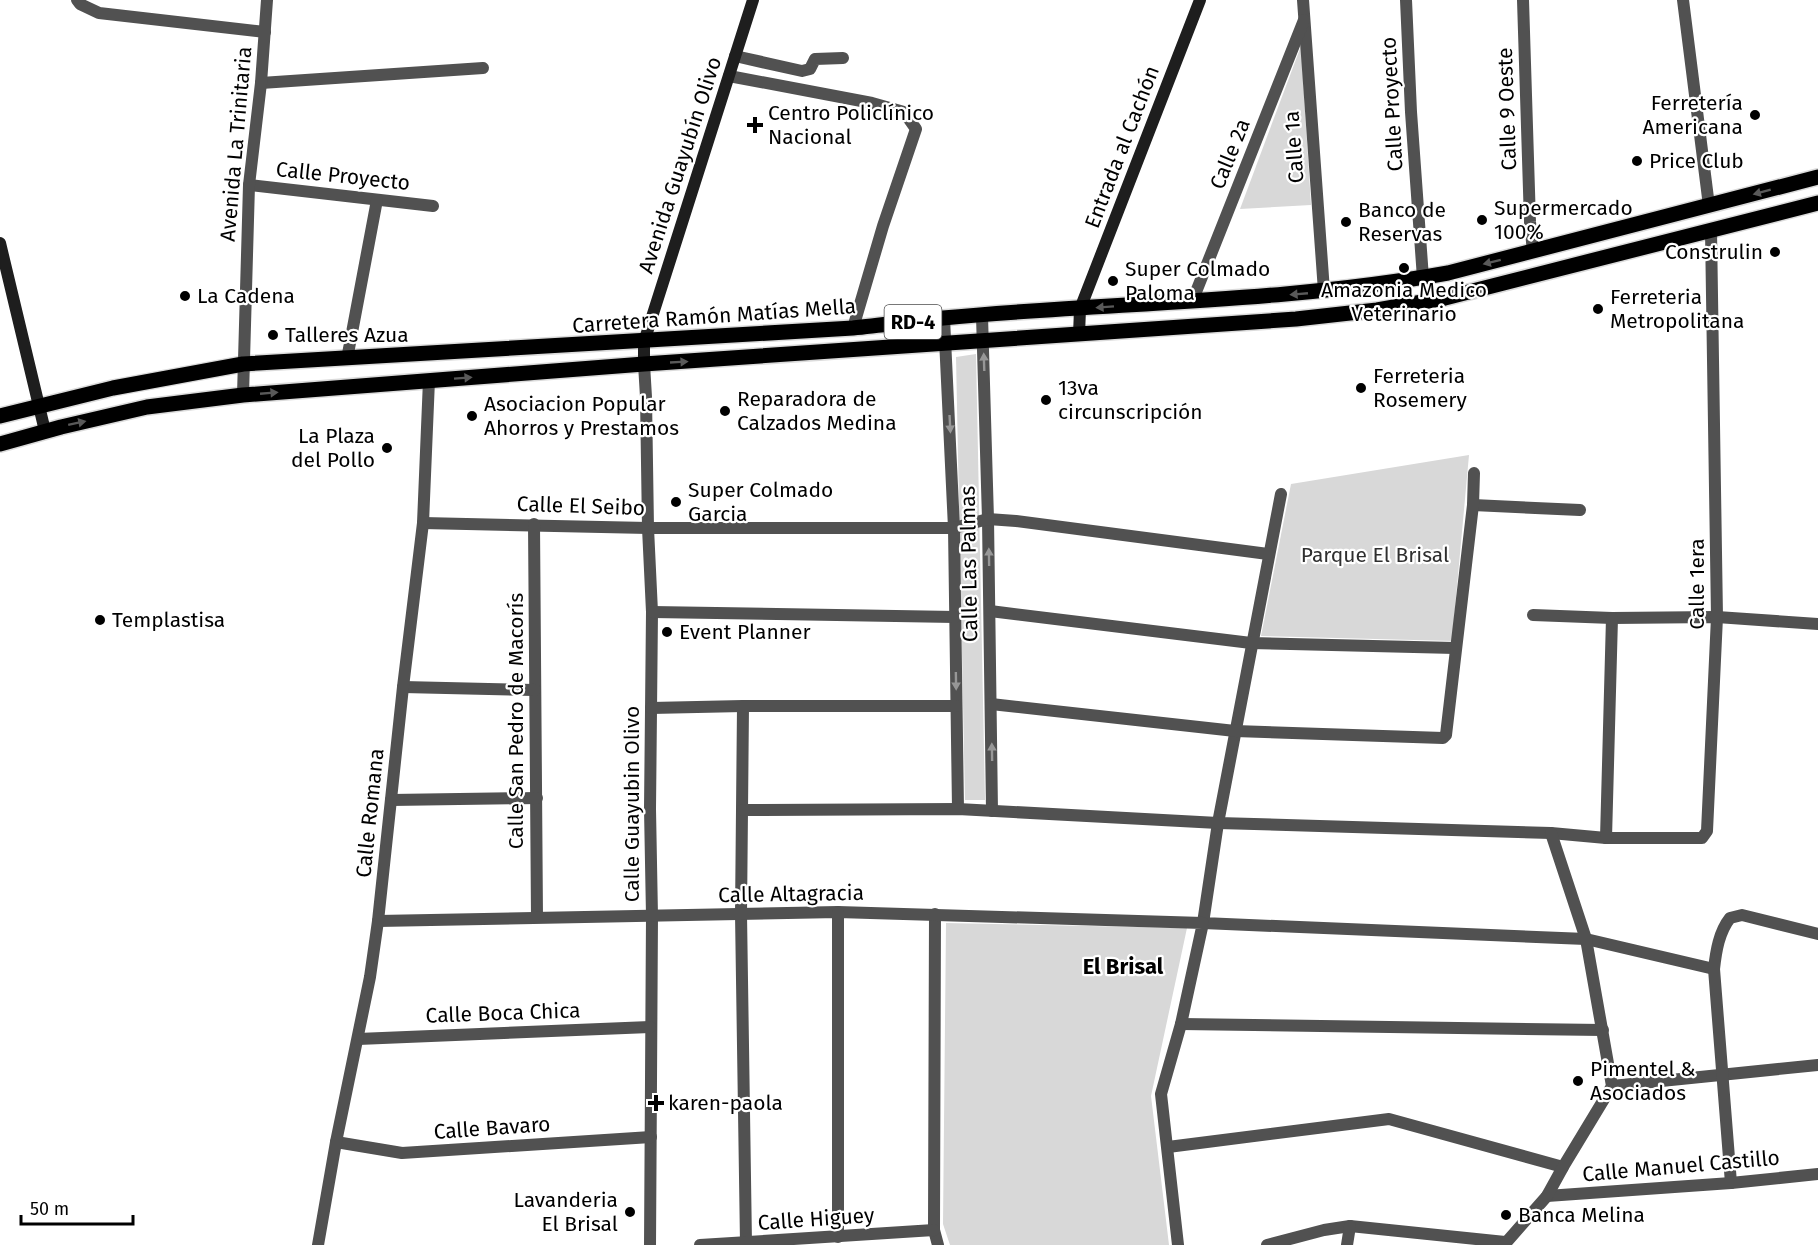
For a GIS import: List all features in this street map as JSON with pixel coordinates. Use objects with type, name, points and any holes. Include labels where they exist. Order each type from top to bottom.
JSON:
[{"type":"main road","name":"Carretera Ramón Matías Mella","points":[[0,416],[113,388],[243,364],[853,328],[944,318],[1324,291],[1423,278],[1533,252],[1818,177]]},
{"type":"main road","name":"Carretera Ramón Matías Mella","points":[[0,444],[147,407],[243,395],[644,364],[1296,319],[1377,310],[1445,298],[1818,203]]},
{"type":"street","points":[[77,0],[80,4],[99,13],[265,32]]},
{"type":"street","name":"Avenida La Trinitaria","points":[[243,395],[249,185],[261,83],[267,0]]},
{"type":"street","name":"Avenida Guayubín Olivo","points":[[644,364],[644,342],[753,0]]},
{"type":"street","name":"Entrada al Cachón","points":[[1079,335],[1080,309],[1200,0]]},
{"type":"street","name":"Calle 1a","points":[[1303,0],[1324,291]]},
{"type":"street","name":"Calle Proyecto","points":[[1406,0],[1411,112],[1423,278]]},
{"type":"street","name":"Calle 9 Oeste","points":[[1523,0],[1530,222],[1533,252]]},
{"type":"street","points":[[1683,0],[1709,206]]},
{"type":"street","name":"Calle 2a","points":[[1192,302],[1304,20]]},
{"type":"street","points":[[735,56],[802,70],[810,69],[815,59],[843,58]]},
{"type":"street","points":[[261,83],[483,68]]},
{"type":"street","points":[[729,76],[872,103],[904,112],[916,129],[883,226],[853,328]]},
{"type":"street","name":"Calle Proyecto","points":[[249,185],[433,206]]},
{"type":"street","points":[[1818,196],[1818,210]]},
{"type":"street","points":[[347,359],[377,201]]},
{"type":"street","name":"Calle 1era","points":[[1606,838],[1693,839],[1702,838],[1707,831],[1717,617],[1711,231]]},
{"type":"street","points":[[0,243],[45,431]]},
{"type":"street","name":"Calle Las Palmas","points":[[982,316],[990,611],[992,811]]},
{"type":"street","name":"Calle Las Palmas","points":[[944,318],[954,528],[958,809]]},
{"type":"street","name":"Calle Guayubin Olivo","points":[[644,364],[652,612],[650,1245]]},
{"type":"street","name":"Calle Romana","points":[[318,1245],[336,1142],[370,977],[378,921],[423,522],[429,380]]},
{"type":"street","points":[[991,704],[1235,731],[1443,738],[1446,735],[1473,505],[1474,473]]},
{"type":"street","points":[[1178,1245],[1161,1094],[1181,1024],[1203,923],[1218,823],[1281,494]]},
{"type":"street","points":[[1473,505],[1580,510]]},
{"type":"street","name":"Calle El Seibo","points":[[423,522],[648,528],[954,528],[988,519],[1016,520],[1268,554]]},
{"type":"street","name":"Calle San Pedro de Macorís","points":[[534,524],[537,917]]},
{"type":"street","points":[[990,611],[1251,643],[1455,648]]},
{"type":"street","points":[[652,612],[955,617]]},
{"type":"street","points":[[1533,615],[1612,618],[1717,617],[1818,624]]},
{"type":"street","points":[[743,810],[958,809],[1218,823],[1551,833],[1606,838],[1612,618]]},
{"type":"street","points":[[403,687],[535,690]]},
{"type":"street","points":[[743,706],[741,914],[746,1243]]},
{"type":"street","points":[[651,708],[956,706]]},
{"type":"street","points":[[391,800],[537,798]]},
{"type":"street","points":[[1267,1245],[1324,1230],[1350,1226],[1504,1244],[1547,1196],[1612,1086],[1586,939],[1551,833]]},
{"type":"street","points":[[838,912],[838,1237]]},
{"type":"street","name":"Calle Altagracia","points":[[378,921],[838,912],[1203,923],[1586,939],[1714,969]]},
{"type":"street","points":[[935,914],[934,1230],[938,1245]]},
{"type":"street","points":[[1731,1183],[1714,969],[1716,951],[1725,924],[1735,915],[1748,916],[1818,934]]},
{"type":"street","points":[[1181,1024],[1603,1030]]},
{"type":"street","name":"Calle Boca Chica","points":[[358,1039],[650,1027]]},
{"type":"street","points":[[1612,1086],[1818,1065]]},
{"type":"street","points":[[1168,1147],[1389,1119],[1563,1167]]},
{"type":"street","name":"Calle Bavaro","points":[[336,1142],[402,1153],[651,1137]]},
{"type":"street","name":"Calle Manuel Castillo","points":[[1547,1196],[1731,1183],[1818,1174]]},
{"type":"street","points":[[1347,1245],[1350,1226]]},
{"type":"street","name":"Calle Higuey","points":[[700,1245],[934,1230]]},
{"type":"green space","points":[[1301,46],[1311,205],[1240,209]]},
{"type":"green space","points":[[976,354],[985,800],[965,800],[956,357]]},
{"type":"green space","name":"Parque El Brisal","points":[[1469,455],[1452,641],[1261,636],[1291,484]]},
{"type":"green space","points":[[946,923],[1187,928],[1151,1096],[1169,1245],[950,1245],[943,1224]]},
{"type":"place","name":"Ferretería Americana","points":[[1755,115]]},
{"type":"place","name":"Centro Policlínico Nacional","points":[[755,125]]},
{"type":"place","name":"Price Club","points":[[1637,161]]},
{"type":"place","name":"Supermercado 100%","points":[[1482,220]]},
{"type":"place","name":"Banco de Reservas","points":[[1346,222]]},
{"type":"place","name":"Construlin","points":[[1775,252]]},
{"type":"place","name":"Amazonia Medico Veterinario","points":[[1404,268]]},
{"type":"place","name":"Super Colmado Paloma","points":[[1113,281]]},
{"type":"place","name":"La Cadena","points":[[185,296]]},
{"type":"place","name":"Ferreteria Metropolitana","points":[[1598,309]]},
{"type":"place","name":"Talleres Azua","points":[[273,335]]},
{"type":"place","name":"Ferreteria Rosemery","points":[[1361,388]]},
{"type":"place","name":"13va circunscripción","points":[[1046,400]]},
{"type":"place","name":"Reparadora de Calzados Medina","points":[[725,411]]},
{"type":"place","name":"Asociacion Popular Ahorros y Prestamos","points":[[472,416]]},
{"type":"place","name":"La Plaza del Pollo","points":[[387,448]]},
{"type":"place","name":"Super Colmado Garcia","points":[[676,502]]},
{"type":"place","name":"Templastisa","points":[[100,620]]},
{"type":"place","name":"Event Planner","points":[[667,632]]},
{"type":"place","name":"Pimentel & Asociados","points":[[1578,1081]]},
{"type":"place","name":"karen-paola","points":[[656,1103]]},
{"type":"place","name":"Lavanderia El Brisal","points":[[630,1212]]},
{"type":"place","name":"Banca Melina","points":[[1506,1215]]},
{"type":"district","name":"El Brisal","points":[[1123,966]]}]
